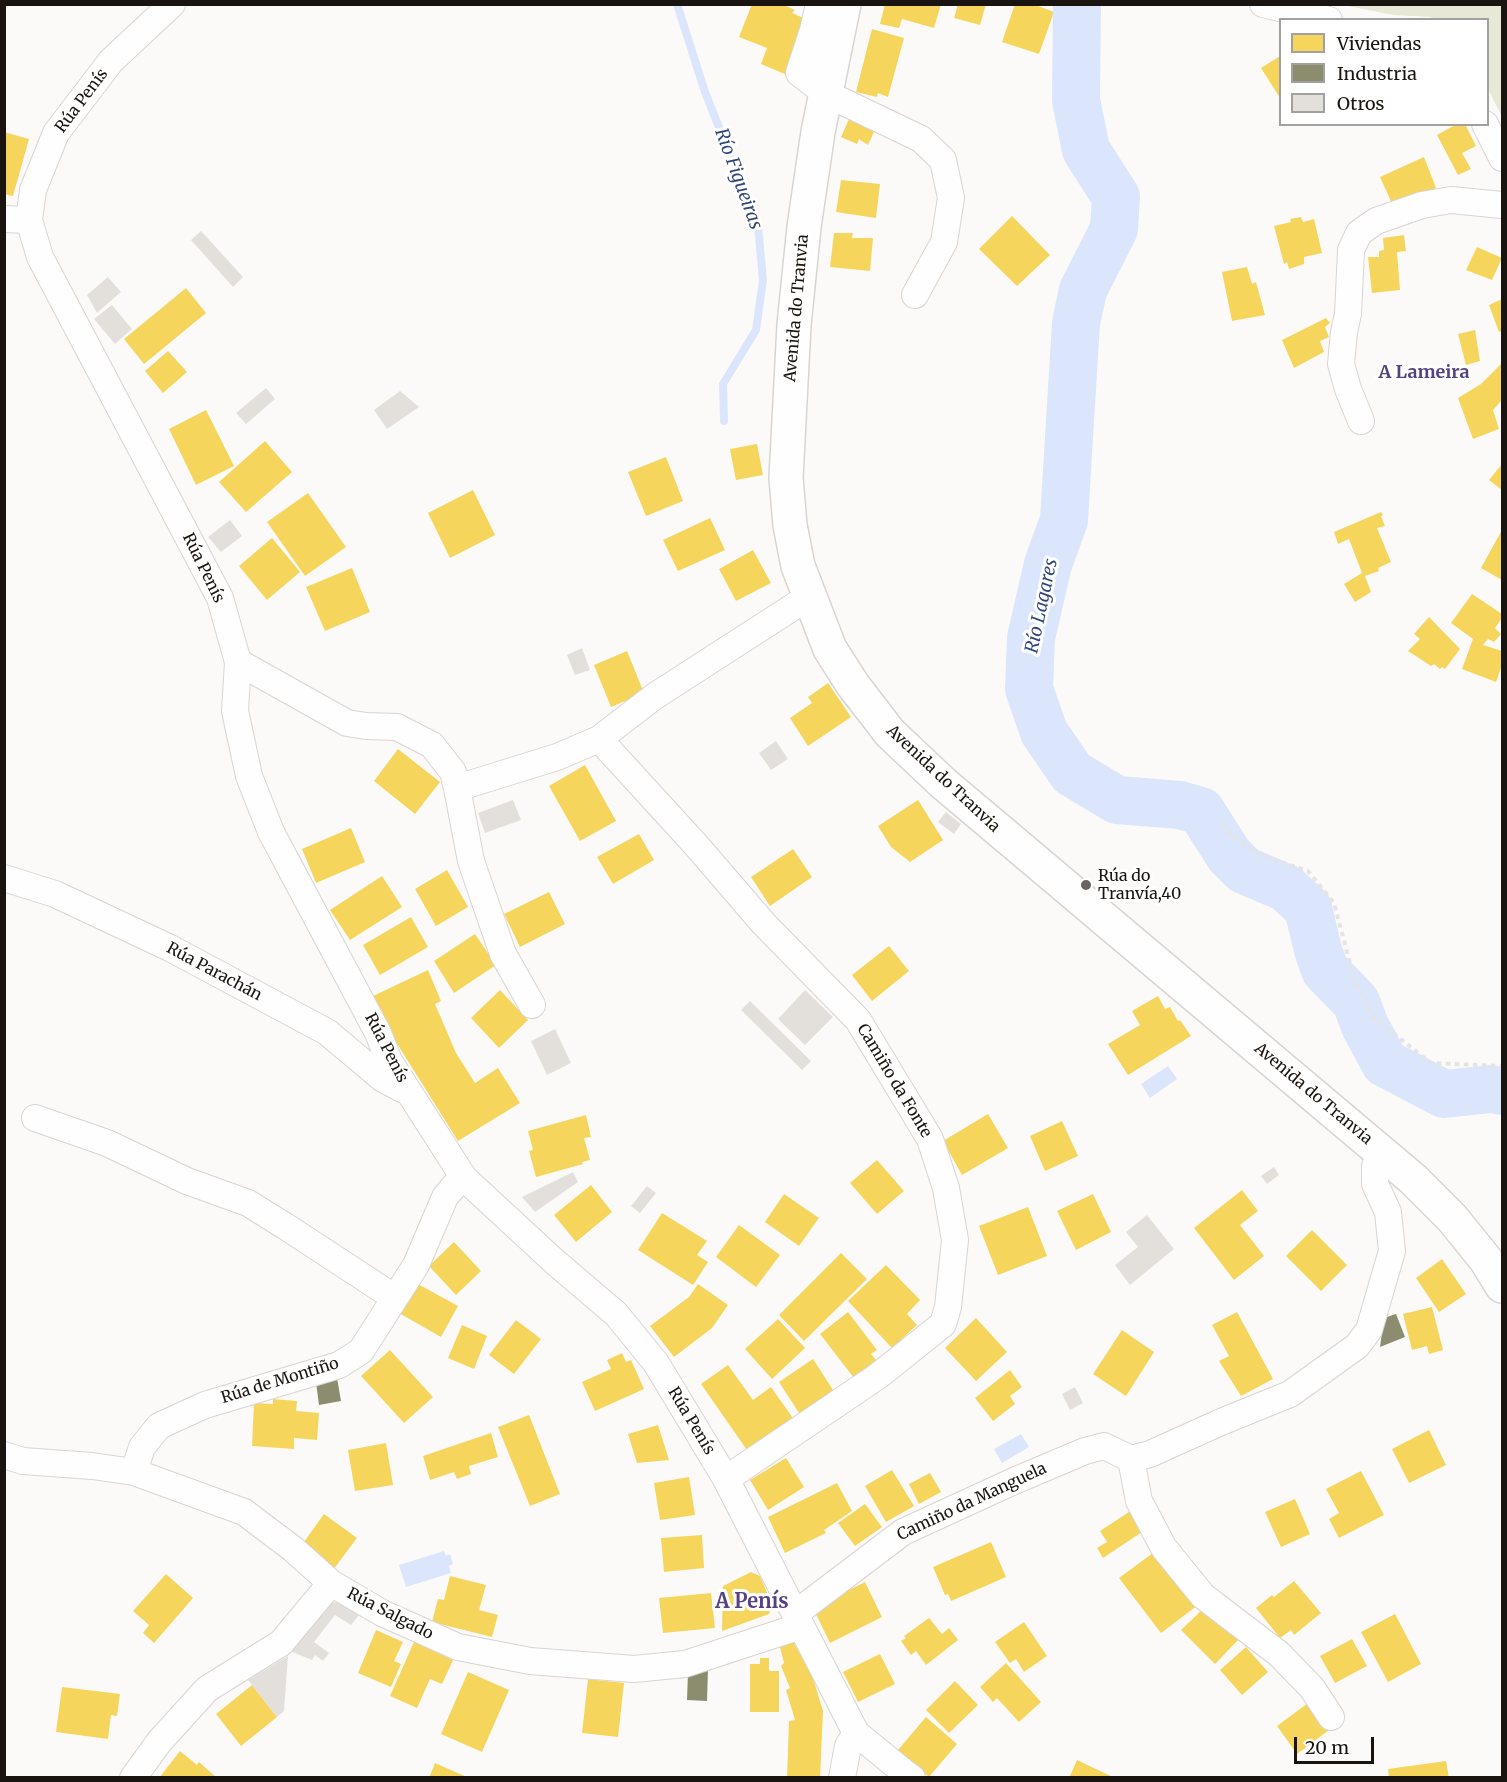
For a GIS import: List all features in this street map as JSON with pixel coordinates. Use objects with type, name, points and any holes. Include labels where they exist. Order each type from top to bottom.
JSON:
[{"type":"main road","name":"Avenida do Tranvia","points":[[841,19],[818,132],[802,239],[794,325],[786,478],[790,525],[798,566],[830,649],[853,685],[890,733],[943,783],[1413,1179],[1452,1218],[1486,1260],[1503,1286]]},
{"type":"street","name":"Rúa Penís","points":[[172,4],[111,61],[57,133],[33,189],[16,219],[40,258],[220,598],[238,662],[236,711],[249,776],[271,832],[378,1032],[389,1061],[464,1178],[555,1262],[616,1314],[656,1363],[726,1479],[856,1732],[912,1778]]},
{"type":"street","points":[[819,4],[799,72],[825,93],[921,139],[943,160],[951,198],[944,242],[915,295]]},
{"type":"street","points":[[1263,4],[1321,18]]},
{"type":"street","points":[[1486,126],[1503,158]]},
{"type":"street","points":[[1361,421],[1341,364],[1348,314],[1351,250],[1359,233],[1376,221],[1422,205],[1451,200],[1503,205]]},
{"type":"street","points":[[458,788],[557,757],[600,739],[655,696],[810,596]]},
{"type":"street","points":[[238,662],[347,723],[397,727],[432,745],[453,772],[471,861],[503,954],[532,1005]]},
{"type":"street","name":"Camiño da Fonte","points":[[600,739],[764,924],[858,1020],[930,1139],[946,1188],[955,1240],[948,1307],[943,1324],[878,1376],[726,1479]]},
{"type":"street","name":"Rúa Parachán","points":[[4,878],[55,894],[191,959],[327,1032],[384,1079],[409,1093]]},
{"type":"street","points":[[35,1118],[107,1143],[187,1181],[248,1203],[395,1298]]},
{"type":"street","points":[[1331,1717],[1312,1689],[1279,1654],[1203,1596],[1164,1548],[1139,1501],[1131,1458],[1150,1454],[1290,1394],[1357,1346],[1369,1330],[1392,1251],[1388,1212],[1375,1184],[1375,1166],[1382,1152]]},
{"type":"street","name":"Rúa de Montiño","points":[[134,1472],[142,1447],[159,1426],[205,1405],[339,1365],[361,1351],[416,1265],[445,1197],[464,1178]]},
{"type":"street","name":"Camiño da Manguela","points":[[798,1619],[903,1532],[1085,1450],[1104,1446],[1131,1458]]},
{"type":"street","name":"Rúa Salgado","points":[[4,1455],[23,1461],[92,1466],[134,1472],[244,1512],[293,1549],[332,1583],[382,1613],[458,1647],[542,1662],[634,1669],[685,1664],[798,1619]]},
{"type":"street","points":[[133,1778],[159,1742],[207,1689],[281,1643],[332,1583]]},
{"type":"street","points":[[842,1778],[848,1746],[856,1732]]},
{"type":"path","points":[[1221,824],[1236,839],[1263,856],[1308,871],[1334,903],[1354,982],[1375,1019],[1431,1063],[1503,1066]]},
{"type":"green space","points":[[1343,5],[1502,5],[1502,117],[1489,91],[1489,18],[1393,15]]},
{"type":"water","points":[[1168,1066],[1177,1079],[1150,1098],[1141,1084]]},
{"type":"water","points":[[1021,1434],[1029,1447],[1002,1463],[994,1449]]},
{"type":"water","points":[[444,1551],[446,1556],[450,1554],[453,1564],[449,1566],[451,1573],[406,1587],[399,1565]]},
{"type":"building: Viviendas","points":[[752,4],[782,4],[795,10],[792,13],[813,22],[787,75],[761,64],[767,48],[739,37]]},
{"type":"building: Viviendas","points":[[885,4],[941,4],[934,28],[902,19],[899,28],[880,24]]},
{"type":"building: Viviendas","points":[[958,4],[986,4],[980,25],[954,18]]},
{"type":"building: Viviendas","points":[[1015,4],[1033,4],[1054,12],[1039,54],[1002,42]]},
{"type":"building: Viviendas","points":[[872,29],[904,38],[888,97],[878,93],[877,97],[856,92]]},
{"type":"building: Viviendas","points":[[1279,57],[1279,96],[1261,68]]},
{"type":"building: Viviendas","points":[[853,110],[878,123],[868,145],[859,139],[857,144],[841,137]]},
{"type":"building: Viviendas","points":[[1453,126],[1466,126],[1476,146],[1462,153],[1471,169],[1458,175],[1437,135]]},
{"type":"building: Viviendas","points":[[4,132],[29,139],[13,196],[4,194]]},
{"type":"building: Viviendas","points":[[1424,157],[1436,188],[1394,208],[1380,177]]},
{"type":"building: Viviendas","points":[[841,180],[880,184],[876,218],[836,212]]},
{"type":"building: Viviendas","points":[[1012,216],[1050,255],[1017,286],[979,249]]},
{"type":"building: Viviendas","points":[[1301,217],[1303,222],[1314,219],[1322,253],[1304,257],[1304,264],[1289,269],[1287,262],[1284,264],[1274,226]]},
{"type":"building: Viviendas","points":[[834,233],[853,233],[852,238],[873,238],[870,271],[830,267]]},
{"type":"building: Viviendas","points":[[1404,235],[1406,251],[1397,252],[1400,290],[1372,293],[1368,257],[1379,257],[1379,251],[1384,250],[1383,238]]},
{"type":"building: Viviendas","points":[[1477,247],[1502,258],[1492,280],[1466,270]]},
{"type":"building: Viviendas","points":[[1247,267],[1252,284],[1256,282],[1265,315],[1232,321],[1222,272]]},
{"type":"building: Viviendas","points":[[186,288],[206,313],[144,364],[124,339]]},
{"type":"building: Viviendas","points":[[1502,299],[1502,331],[1499,332],[1489,305]]},
{"type":"building: Viviendas","points":[[1326,318],[1330,323],[1325,327],[1329,337],[1320,341],[1324,352],[1294,368],[1282,340]]},
{"type":"building: Viviendas","points":[[1475,330],[1480,361],[1466,365],[1458,334]]},
{"type":"building: Viviendas","points":[[168,351],[187,372],[163,393],[145,371]]},
{"type":"building: Viviendas","points":[[1502,363],[1502,400],[1493,410],[1499,429],[1473,439],[1458,398],[1481,384]]},
{"type":"building: Viviendas","points":[[206,410],[234,466],[196,485],[169,429]]},
{"type":"building: Viviendas","points":[[265,441],[292,472],[246,512],[219,482]]},
{"type":"building: Viviendas","points":[[757,444],[763,475],[736,480],[730,449]]},
{"type":"building: Viviendas","points":[[666,457],[683,501],[646,516],[628,472]]},
{"type":"building: Viviendas","points":[[1502,464],[1502,490],[1489,480]]},
{"type":"building: Viviendas","points":[[473,490],[495,535],[450,558],[428,513]]},
{"type":"building: Viviendas","points":[[308,493],[346,547],[305,576],[267,522]]},
{"type":"building: Viviendas","points":[[1381,512],[1385,526],[1377,528],[1391,562],[1378,568],[1379,571],[1365,576],[1371,592],[1355,602],[1344,584],[1362,573],[1349,539],[1338,544],[1334,532]]},
{"type":"building: Viviendas","points":[[710,518],[725,550],[678,571],[663,540]]},
{"type":"building: Viviendas","points":[[1502,530],[1502,580],[1481,568]]},
{"type":"building: Viviendas","points":[[272,538],[300,572],[267,600],[239,566]]},
{"type":"building: Viviendas","points":[[753,550],[771,583],[736,601],[719,569]]},
{"type":"building: Viviendas","points":[[352,568],[370,612],[325,631],[306,587]]},
{"type":"building: Viviendas","points":[[1472,594],[1502,614],[1495,628],[1501,634],[1494,642],[1488,639],[1483,645],[1502,651],[1502,665],[1496,682],[1462,669],[1473,639],[1451,623]]},
{"type":"building: Viviendas","points":[[1429,617],[1460,649],[1445,669],[1442,667],[1440,669],[1434,664],[1431,666],[1408,651],[1420,639],[1414,634]]},
{"type":"building: Viviendas","points":[[627,651],[644,693],[611,707],[594,665]]},
{"type":"building: Viviendas","points":[[828,683],[851,717],[808,746],[790,718],[812,703],[808,697]]},
{"type":"building: Viviendas","points":[[398,749],[440,782],[415,814],[374,781]]},
{"type":"building: Viviendas","points":[[585,765],[616,821],[580,841],[549,786]]},
{"type":"building: Viviendas","points":[[918,800],[943,840],[910,862],[891,847],[878,826]]},
{"type":"building: Viviendas","points":[[351,828],[365,862],[316,883],[302,849]]},
{"type":"building: Viviendas","points":[[639,834],[654,860],[613,884],[597,857]]},
{"type":"building: Viviendas","points":[[793,849],[812,877],[770,906],[751,877]]},
{"type":"building: Viviendas","points":[[447,870],[468,907],[436,926],[415,889]]},
{"type":"building: Viviendas","points":[[382,876],[402,907],[350,940],[330,910]]},
{"type":"building: Viviendas","points":[[549,892],[565,924],[520,947],[504,914]]},
{"type":"building: Viviendas","points":[[411,917],[428,947],[380,975],[363,945]]},
{"type":"building: Viviendas","points":[[475,934],[496,965],[454,993],[434,961]]},
{"type":"building: Viviendas","points":[[889,946],[909,971],[872,1001],[852,975]]},
{"type":"building: Viviendas","points":[[428,970],[441,1001],[435,1004],[456,1053],[475,1083],[498,1068],[520,1103],[458,1141],[386,1026],[373,996]]},
{"type":"building: Viviendas","points":[[500,990],[528,1020],[499,1048],[471,1018]]},
{"type":"building: Viviendas","points":[[1158,996],[1165,1009],[1170,1007],[1191,1036],[1128,1075],[1108,1044],[1140,1025],[1132,1011]]},
{"type":"building: Viviendas","points":[[988,1114],[1008,1148],[962,1175],[943,1141]]},
{"type":"building: Viviendas","points":[[586,1115],[591,1137],[584,1138],[590,1160],[536,1177],[529,1151],[533,1150],[528,1131]]},
{"type":"building: Viviendas","points":[[1062,1121],[1078,1156],[1045,1171],[1030,1136]]},
{"type":"building: Viviendas","points":[[877,1160],[904,1191],[877,1214],[850,1183]]},
{"type":"building: Viviendas","points":[[591,1185],[612,1212],[576,1242],[554,1215]]},
{"type":"building: Viviendas","points":[[1242,1190],[1258,1211],[1240,1225],[1264,1256],[1234,1280],[1194,1228]]},
{"type":"building: Viviendas","points":[[784,1194],[819,1218],[799,1246],[765,1222]]},
{"type":"building: Viviendas","points":[[1093,1194],[1111,1232],[1076,1250],[1057,1211]]},
{"type":"building: Viviendas","points":[[1028,1207],[1047,1256],[998,1275],[979,1226]]},
{"type":"building: Viviendas","points":[[662,1213],[707,1241],[697,1255],[708,1262],[693,1285],[638,1250]]},
{"type":"building: Viviendas","points":[[739,1225],[780,1255],[756,1287],[716,1257]]},
{"type":"building: Viviendas","points":[[1312,1230],[1347,1265],[1321,1291],[1286,1256]]},
{"type":"building: Viviendas","points":[[454,1242],[481,1271],[456,1295],[429,1266]]},
{"type":"building: Viviendas","points":[[841,1253],[867,1279],[804,1341],[779,1315]]},
{"type":"building: Viviendas","points":[[1442,1259],[1466,1294],[1439,1312],[1416,1278]]},
{"type":"building: Viviendas","points":[[886,1265],[920,1300],[907,1314],[917,1325],[892,1348],[848,1301]]},
{"type":"building: Viviendas","points":[[416,1283],[458,1306],[441,1337],[399,1313]]},
{"type":"building: Viviendas","points":[[698,1284],[728,1305],[712,1328],[674,1357],[650,1326],[689,1297]]},
{"type":"building: Viviendas","points":[[1432,1307],[1443,1350],[1429,1354],[1427,1346],[1412,1350],[1403,1314]]},
{"type":"building: Viviendas","points":[[848,1312],[877,1350],[871,1354],[876,1360],[854,1378],[820,1334]]},
{"type":"building: Viviendas","points":[[1237,1312],[1273,1379],[1241,1396],[1219,1361],[1229,1356],[1212,1325]]},
{"type":"building: Viviendas","points":[[976,1318],[1007,1352],[976,1381],[945,1348]]},
{"type":"building: Viviendas","points":[[778,1319],[805,1348],[772,1379],[745,1349]]},
{"type":"building: Viviendas","points":[[516,1320],[541,1339],[514,1374],[489,1355]]},
{"type":"building: Viviendas","points":[[462,1325],[487,1336],[474,1369],[448,1358]]},
{"type":"building: Viviendas","points":[[1122,1330],[1154,1352],[1126,1396],[1093,1374]]},
{"type":"building: Viviendas","points":[[390,1350],[433,1397],[404,1423],[361,1376]]},
{"type":"building: Viviendas","points":[[622,1353],[626,1362],[631,1360],[644,1389],[595,1411],[582,1382],[611,1369],[607,1360]]},
{"type":"building: Viviendas","points":[[813,1359],[835,1393],[801,1416],[779,1382]]},
{"type":"building: Viviendas","points":[[728,1365],[753,1400],[771,1387],[795,1421],[749,1453],[701,1384]]},
{"type":"building: Viviendas","points":[[1010,1370],[1022,1387],[1010,1396],[1015,1404],[993,1421],[975,1398]]},
{"type":"building: Viviendas","points":[[273,1399],[297,1401],[296,1411],[319,1413],[317,1440],[294,1438],[294,1449],[252,1446],[254,1403],[273,1404]]},
{"type":"building: Viviendas","points":[[529,1415],[560,1494],[530,1506],[498,1427]]},
{"type":"building: Viviendas","points":[[658,1425],[669,1460],[637,1463],[628,1434]]},
{"type":"building: Viviendas","points":[[1429,1430],[1446,1465],[1409,1483],[1392,1449]]},
{"type":"building: Viviendas","points":[[491,1433],[498,1457],[469,1466],[471,1474],[457,1479],[454,1472],[430,1480],[423,1456]]},
{"type":"building: Viviendas","points":[[386,1443],[393,1485],[355,1491],[348,1450]]},
{"type":"building: Viviendas","points":[[786,1458],[804,1487],[768,1510],[750,1480]]},
{"type":"building: Viviendas","points":[[892,1470],[914,1506],[886,1522],[865,1486]]},
{"type":"building: Viviendas","points":[[1361,1471],[1384,1515],[1339,1538],[1329,1519],[1339,1513],[1326,1489]]},
{"type":"building: Viviendas","points":[[930,1473],[941,1492],[919,1504],[909,1484]]},
{"type":"building: Viviendas","points":[[689,1477],[695,1515],[660,1520],[654,1483]]},
{"type":"building: Viviendas","points":[[837,1483],[852,1511],[824,1530],[826,1533],[785,1553],[768,1517]]},
{"type":"building: Viviendas","points":[[1295,1499],[1310,1534],[1281,1547],[1265,1512]]},
{"type":"building: Viviendas","points":[[865,1504],[882,1527],[855,1546],[838,1523]]},
{"type":"building: Viviendas","points":[[1132,1510],[1145,1530],[1103,1558],[1097,1548],[1107,1542],[1100,1531]]},
{"type":"building: Viviendas","points":[[324,1514],[357,1538],[333,1570],[301,1546]]},
{"type":"building: Viviendas","points":[[702,1535],[704,1568],[664,1572],[661,1538]]},
{"type":"building: Viviendas","points":[[991,1542],[1006,1577],[951,1601],[948,1594],[945,1595],[933,1567]]},
{"type":"building: Viviendas","points":[[1157,1550],[1198,1605],[1161,1633],[1119,1578]]},
{"type":"building: Viviendas","points":[[751,1572],[760,1576],[772,1604],[769,1614],[722,1631],[723,1586]]},
{"type":"building: Viviendas","points":[[166,1574],[193,1598],[154,1643],[143,1633],[149,1625],[133,1611]]},
{"type":"building: Viviendas","points":[[450,1576],[486,1585],[479,1610],[498,1615],[492,1637],[432,1622],[438,1599],[444,1600]]},
{"type":"building: Viviendas","points":[[1294,1581],[1321,1613],[1294,1635],[1291,1630],[1280,1638],[1256,1608]]},
{"type":"building: Viviendas","points":[[865,1582],[882,1617],[830,1643],[813,1608]]},
{"type":"building: Viviendas","points":[[711,1593],[715,1628],[663,1633],[659,1598]]},
{"type":"building: Viviendas","points":[[1205,1607],[1238,1640],[1215,1664],[1181,1630]]},
{"type":"building: Viviendas","points":[[1395,1614],[1421,1664],[1388,1682],[1361,1632]]},
{"type":"building: Viviendas","points":[[929,1618],[942,1634],[949,1628],[958,1640],[926,1665],[916,1651],[911,1655],[901,1641],[906,1638],[904,1636]]},
{"type":"building: Viviendas","points":[[1024,1622],[1047,1656],[1024,1672],[1016,1659],[1010,1663],[995,1642]]},
{"type":"building: Viviendas","points":[[376,1630],[403,1642],[394,1661],[401,1664],[391,1687],[358,1673]]},
{"type":"building: Viviendas","points":[[1352,1639],[1367,1666],[1335,1683],[1320,1656]]},
{"type":"building: Viviendas","points":[[793,1641],[813,1678],[823,1711],[820,1778],[787,1778],[789,1721],[795,1720],[786,1690],[790,1688],[781,1666],[784,1663],[780,1647]]},
{"type":"building: Viviendas","points":[[414,1642],[453,1660],[442,1684],[430,1679],[417,1708],[390,1696]]},
{"type":"building: Viviendas","points":[[1246,1647],[1268,1672],[1242,1695],[1220,1670]]},
{"type":"building: Viviendas","points":[[880,1654],[895,1684],[858,1702],[843,1672]]},
{"type":"building: Viviendas","points":[[760,1658],[769,1658],[769,1671],[779,1671],[779,1712],[750,1712],[750,1664],[760,1664]]},
{"type":"building: Viviendas","points":[[1006,1663],[1041,1702],[1019,1722],[997,1698],[993,1702],[980,1687]]},
{"type":"building: Viviendas","points":[[468,1672],[509,1690],[482,1752],[441,1734]]},
{"type":"building: Viviendas","points":[[588,1679],[624,1683],[618,1737],[582,1733]]},
{"type":"building: Viviendas","points":[[955,1681],[978,1705],[949,1733],[926,1710]]},
{"type":"building: Viviendas","points":[[252,1685],[277,1717],[241,1746],[216,1714]]},
{"type":"building: Viviendas","points":[[62,1687],[120,1694],[117,1716],[111,1715],[108,1739],[56,1732]]},
{"type":"building: Viviendas","points":[[1308,1703],[1329,1730],[1297,1754],[1277,1726]]},
{"type":"building: Viviendas","points":[[926,1717],[957,1744],[929,1777],[898,1750]]},
{"type":"building: Viviendas","points":[[180,1751],[197,1765],[199,1762],[217,1778],[159,1778]]},
{"type":"building: Viviendas","points":[[1077,1760],[1115,1778],[1069,1778]]},
{"type":"building: Viviendas","points":[[1446,1761],[1449,1778],[1389,1778],[1388,1769]]},
{"type":"building: Viviendas","points":[[435,1763],[469,1778],[429,1778]]},
{"type":"building: Industria","points":[[1396,1314],[1405,1337],[1380,1347],[1384,1318]]},
{"type":"building: Industria","points":[[337,1378],[341,1401],[319,1405],[316,1382]]},
{"type":"building: Industria","points":[[708,1669],[707,1701],[687,1700],[688,1673]]},
{"type":"building: Otros","points":[[201,231],[243,277],[233,287],[191,240]]},
{"type":"building: Otros","points":[[108,277],[121,292],[97,313],[87,295]]},
{"type":"building: Otros","points":[[112,305],[132,329],[115,344],[94,319]]},
{"type":"building: Otros","points":[[266,388],[275,399],[246,424],[236,413]]},
{"type":"building: Otros","points":[[400,391],[419,407],[387,429],[374,410]]},
{"type":"building: Otros","points":[[230,520],[242,536],[221,552],[208,537]]},
{"type":"building: Otros","points":[[582,648],[590,670],[575,675],[567,655]]},
{"type":"building: Otros","points":[[776,741],[788,759],[771,770],[759,753]]},
{"type":"building: Otros","points":[[513,800],[521,820],[485,833],[478,813]]},
{"type":"building: Otros","points":[[946,812],[961,824],[954,834],[938,822]]},
{"type":"building: Otros","points":[[805,990],[833,1017],[805,1045],[778,1019]]},
{"type":"building: Otros","points":[[750,1001],[811,1061],[802,1070],[741,1010]]},
{"type":"building: Otros","points":[[555,1029],[571,1063],[547,1075],[531,1041]]},
{"type":"building: Otros","points":[[1274,1167],[1279,1175],[1267,1184],[1261,1176]]},
{"type":"building: Otros","points":[[573,1172],[578,1182],[535,1212],[522,1197]]},
{"type":"building: Otros","points":[[647,1186],[656,1193],[640,1213],[631,1206]]},
{"type":"building: Otros","points":[[1147,1215],[1174,1249],[1130,1285],[1115,1265],[1138,1247],[1126,1232]]},
{"type":"building: Otros","points":[[1075,1387],[1083,1403],[1070,1410],[1062,1394]]},
{"type":"building: Otros","points":[[341,1601],[360,1614],[351,1625],[335,1615],[314,1642],[329,1653],[323,1661],[315,1655],[312,1660],[290,1651],[327,1604]]},
{"type":"building: Otros","points":[[288,1656],[284,1711],[277,1717],[248,1680]]},
{"type":"waterway","name":"Río Figueiras","points":[[677,4],[705,92],[758,226],[763,280],[756,330],[723,384],[724,421]]},
{"type":"waterway","name":"Río Lagares","points":[[1077,4],[1076,100],[1086,150],[1116,197],[1114,229],[1083,290],[1076,323],[1064,520],[1048,564],[1031,638],[1029,689],[1044,732],[1072,773],[1117,800],[1180,805],[1201,811],[1229,855],[1244,870],[1286,888],[1308,908],[1325,970],[1356,1002],[1365,1026],[1385,1063],[1444,1094],[1491,1089],[1502,1091]]},
{"type":"place","name":"Rúa do Tranvía,40","points":[[1086,885]]},
{"type":"district","name":"A Lameira","points":[[1424,373]]},
{"type":"district","name":"A Penís","points":[[752,1602]]}]
